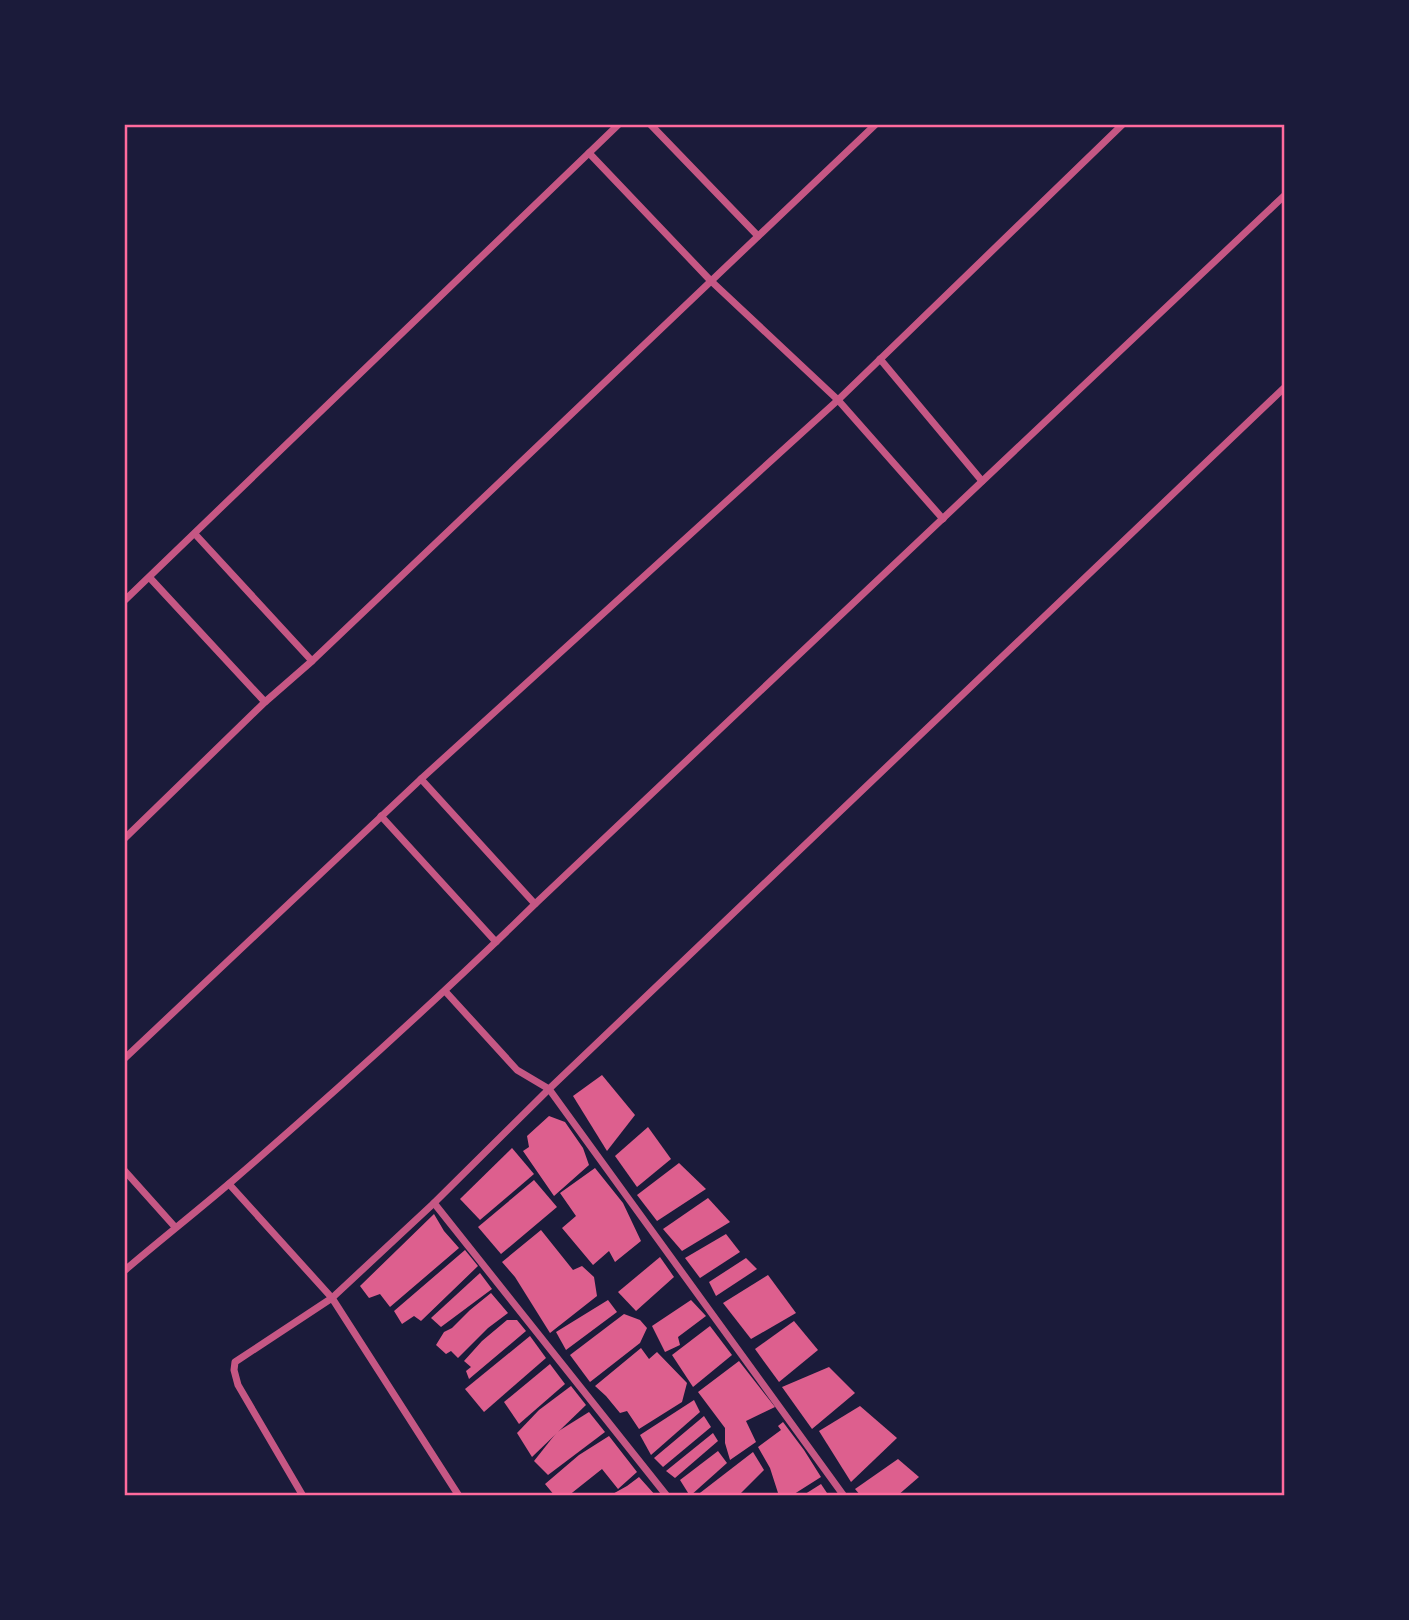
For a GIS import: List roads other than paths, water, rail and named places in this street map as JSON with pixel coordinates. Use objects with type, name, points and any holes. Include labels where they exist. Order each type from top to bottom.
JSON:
[{"type":"street","points":[[124,601],[619,124]]},
{"type":"street","points":[[650,124],[758,236]]},
{"type":"street","points":[[124,839],[265,702],[312,661],[876,124]]},
{"type":"street","points":[[124,1059],[421,779],[838,400],[1123,124]]},
{"type":"street","points":[[589,153],[710,281],[838,400],[943,519]]},
{"type":"street","points":[[124,1271],[229,1184],[445,991],[1285,195]]},
{"type":"street","points":[[880,359],[982,481]]},
{"type":"street","points":[[303,1496],[238,1385],[235,1362],[332,1298],[1285,387]]},
{"type":"street","points":[[195,534],[312,661]]},
{"type":"street","points":[[150,578],[265,702]]},
{"type":"street","points":[[421,779],[535,904]]},
{"type":"street","points":[[381,816],[496,942]]},
{"type":"street","points":[[445,991],[517,1070],[549,1089],[844,1496]]},
{"type":"street","points":[[124,1170],[175,1227]]},
{"type":"street","points":[[229,1184],[332,1298],[460,1496]]},
{"type":"street","points":[[434,1203],[667,1496]]}]
